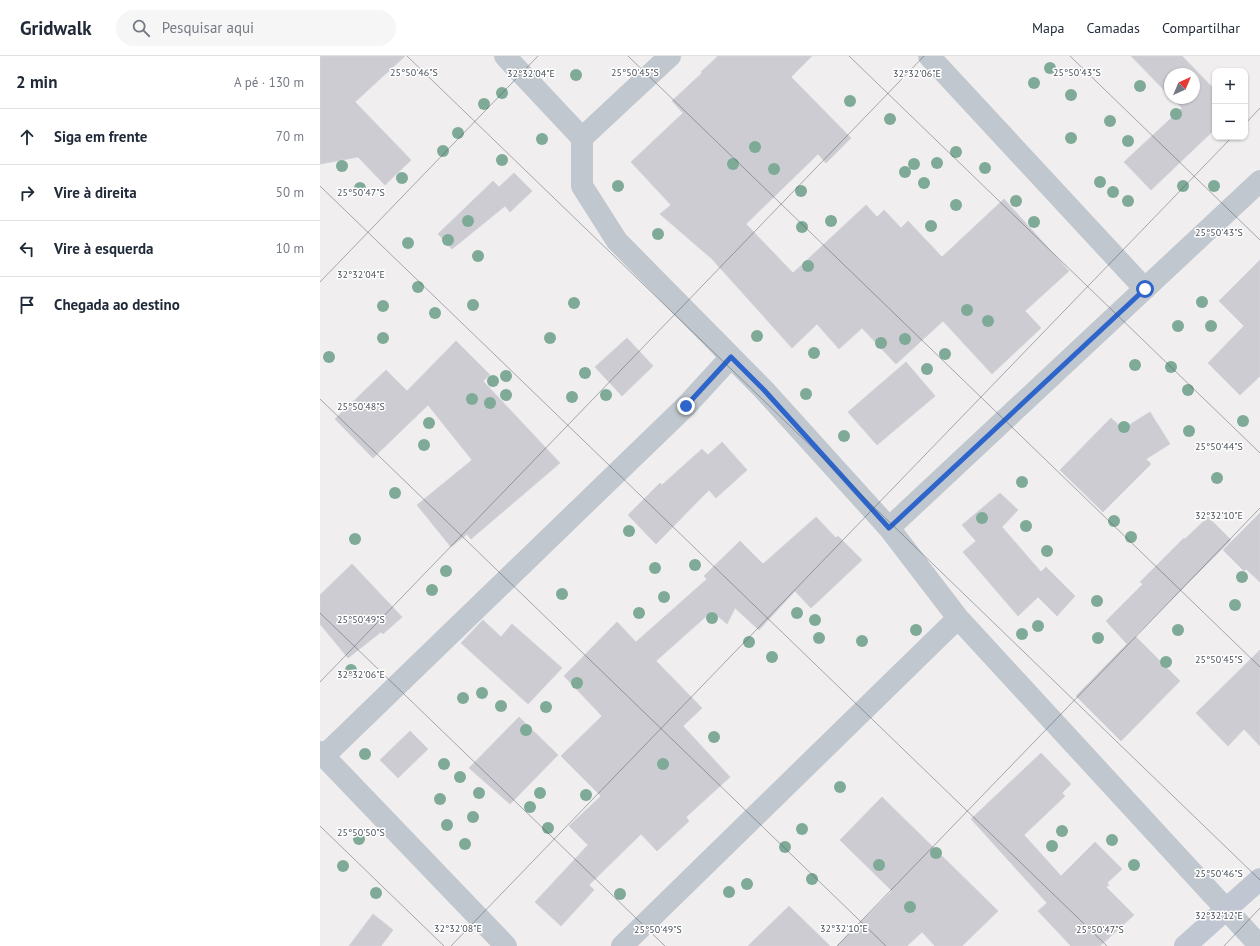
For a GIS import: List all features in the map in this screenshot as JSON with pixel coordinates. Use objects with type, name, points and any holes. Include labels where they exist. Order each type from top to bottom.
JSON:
[{"type":"street","points":[[505,56],[582,138],[582,186],[616,241],[764,390],[889,528],[958,618],[1260,946]]},
{"type":"street","points":[[582,138],[670,56]]},
{"type":"street","points":[[929,56],[1145,289]]},
{"type":"street","points":[[889,528],[1260,181]]},
{"type":"street","points":[[506,946],[322,754],[680,412],[731,357]]},
{"type":"street","points":[[622,946],[958,618]]},
{"type":"street","points":[[1185,946],[1260,879]]},
{"type":"building","points":[[320,56],[405,56],[355,102],[411,160],[385,185],[358,157],[320,164]]},
{"type":"building","points":[[718,56],[812,56],[791,77],[851,138],[826,163],[818,154],[746,224],[793,273],[866,205],[877,217],[884,210],[901,228],[908,221],[942,257],[1004,199],[1069,271],[1025,311],[1041,328],[992,374],[943,321],[896,364],[862,328],[839,349],[817,324],[792,348],[712,259],[660,214],[671,205],[631,162],[683,113],[672,101]]},
{"type":"building","points":[[1131,56],[1182,56],[1194,68],[1164,68],[1164,90]]},
{"type":"building","points":[[1200,75],[1212,87],[1212,132],[1151,190],[1124,162],[1182,108],[1178,104],[1200,104]]},
{"type":"building","points":[[514,173],[532,191],[510,212],[505,206],[452,249],[438,234],[493,181],[499,187]]},
{"type":"building","points":[[1260,260],[1260,376],[1240,395],[1208,363],[1244,326],[1219,301]]},
{"type":"building","points":[[627,338],[653,366],[622,396],[595,367]]},
{"type":"building","points":[[456,341],[490,375],[483,381],[560,463],[471,539],[467,534],[451,547],[417,505],[472,460],[428,405],[373,458],[335,419],[386,370],[407,391]]},
{"type":"building","points":[[906,362],[935,396],[877,445],[848,412]]},
{"type":"building","points":[[1150,412],[1170,444],[1146,459],[1151,464],[1103,512],[1060,470],[1111,418],[1123,429]]},
{"type":"building","points":[[722,442],[747,470],[716,498],[709,490],[656,544],[628,515],[660,483],[662,485],[702,449],[708,455]]},
{"type":"building","points":[[1000,493],[1018,510],[1002,527],[1041,572],[1046,567],[1075,596],[1057,616],[1038,597],[1018,616],[963,552],[976,541],[962,525]]},
{"type":"building","points":[[1260,513],[1260,582],[1246,569],[1244,571],[1223,550]]},
{"type":"building","points":[[816,517],[836,538],[838,536],[862,560],[811,608],[795,591],[759,630],[735,608],[727,624],[712,611],[656,661],[702,708],[683,726],[730,777],[686,817],[689,821],[657,851],[641,834],[589,885],[594,890],[561,926],[535,902],[588,845],[569,826],[601,796],[561,756],[602,716],[564,676],[617,622],[636,642],[707,579],[704,576],[740,541],[763,564]]},
{"type":"building","points":[[1208,517],[1231,540],[1135,636],[1180,681],[1121,741],[1076,696],[1127,644],[1106,621],[1143,584],[1140,582],[1184,538],[1185,539]]},
{"type":"building","points":[[352,564],[402,617],[383,634],[381,632],[348,658],[320,624],[320,595]]},
{"type":"building","points":[[483,620],[501,637],[512,624],[562,668],[528,704],[461,643]]},
{"type":"building","points":[[1260,650],[1260,746],[1244,729],[1228,746],[1196,713]]},
{"type":"building","points":[[519,717],[558,755],[510,804],[469,768]]},
{"type":"building","points":[[410,731],[428,749],[398,778],[380,760]]},
{"type":"building","points":[[1041,753],[1071,784],[1062,793],[1065,796],[1024,835],[1061,876],[1095,842],[1122,869],[1107,883],[1109,885],[1106,887],[1134,915],[1100,946],[1071,946],[1038,911],[1047,903],[971,819]]},
{"type":"building","points":[[882,797],[998,911],[962,946],[935,946],[922,932],[907,946],[837,946],[892,891],[840,840]]},
{"type":"building","points":[[789,906],[830,946],[748,946]]},
{"type":"building","points":[[373,914],[393,930],[381,946],[349,946]]},
{"type":"route","points":[[686,406],[731,357],[764,390],[889,528],[1145,289]]}]
